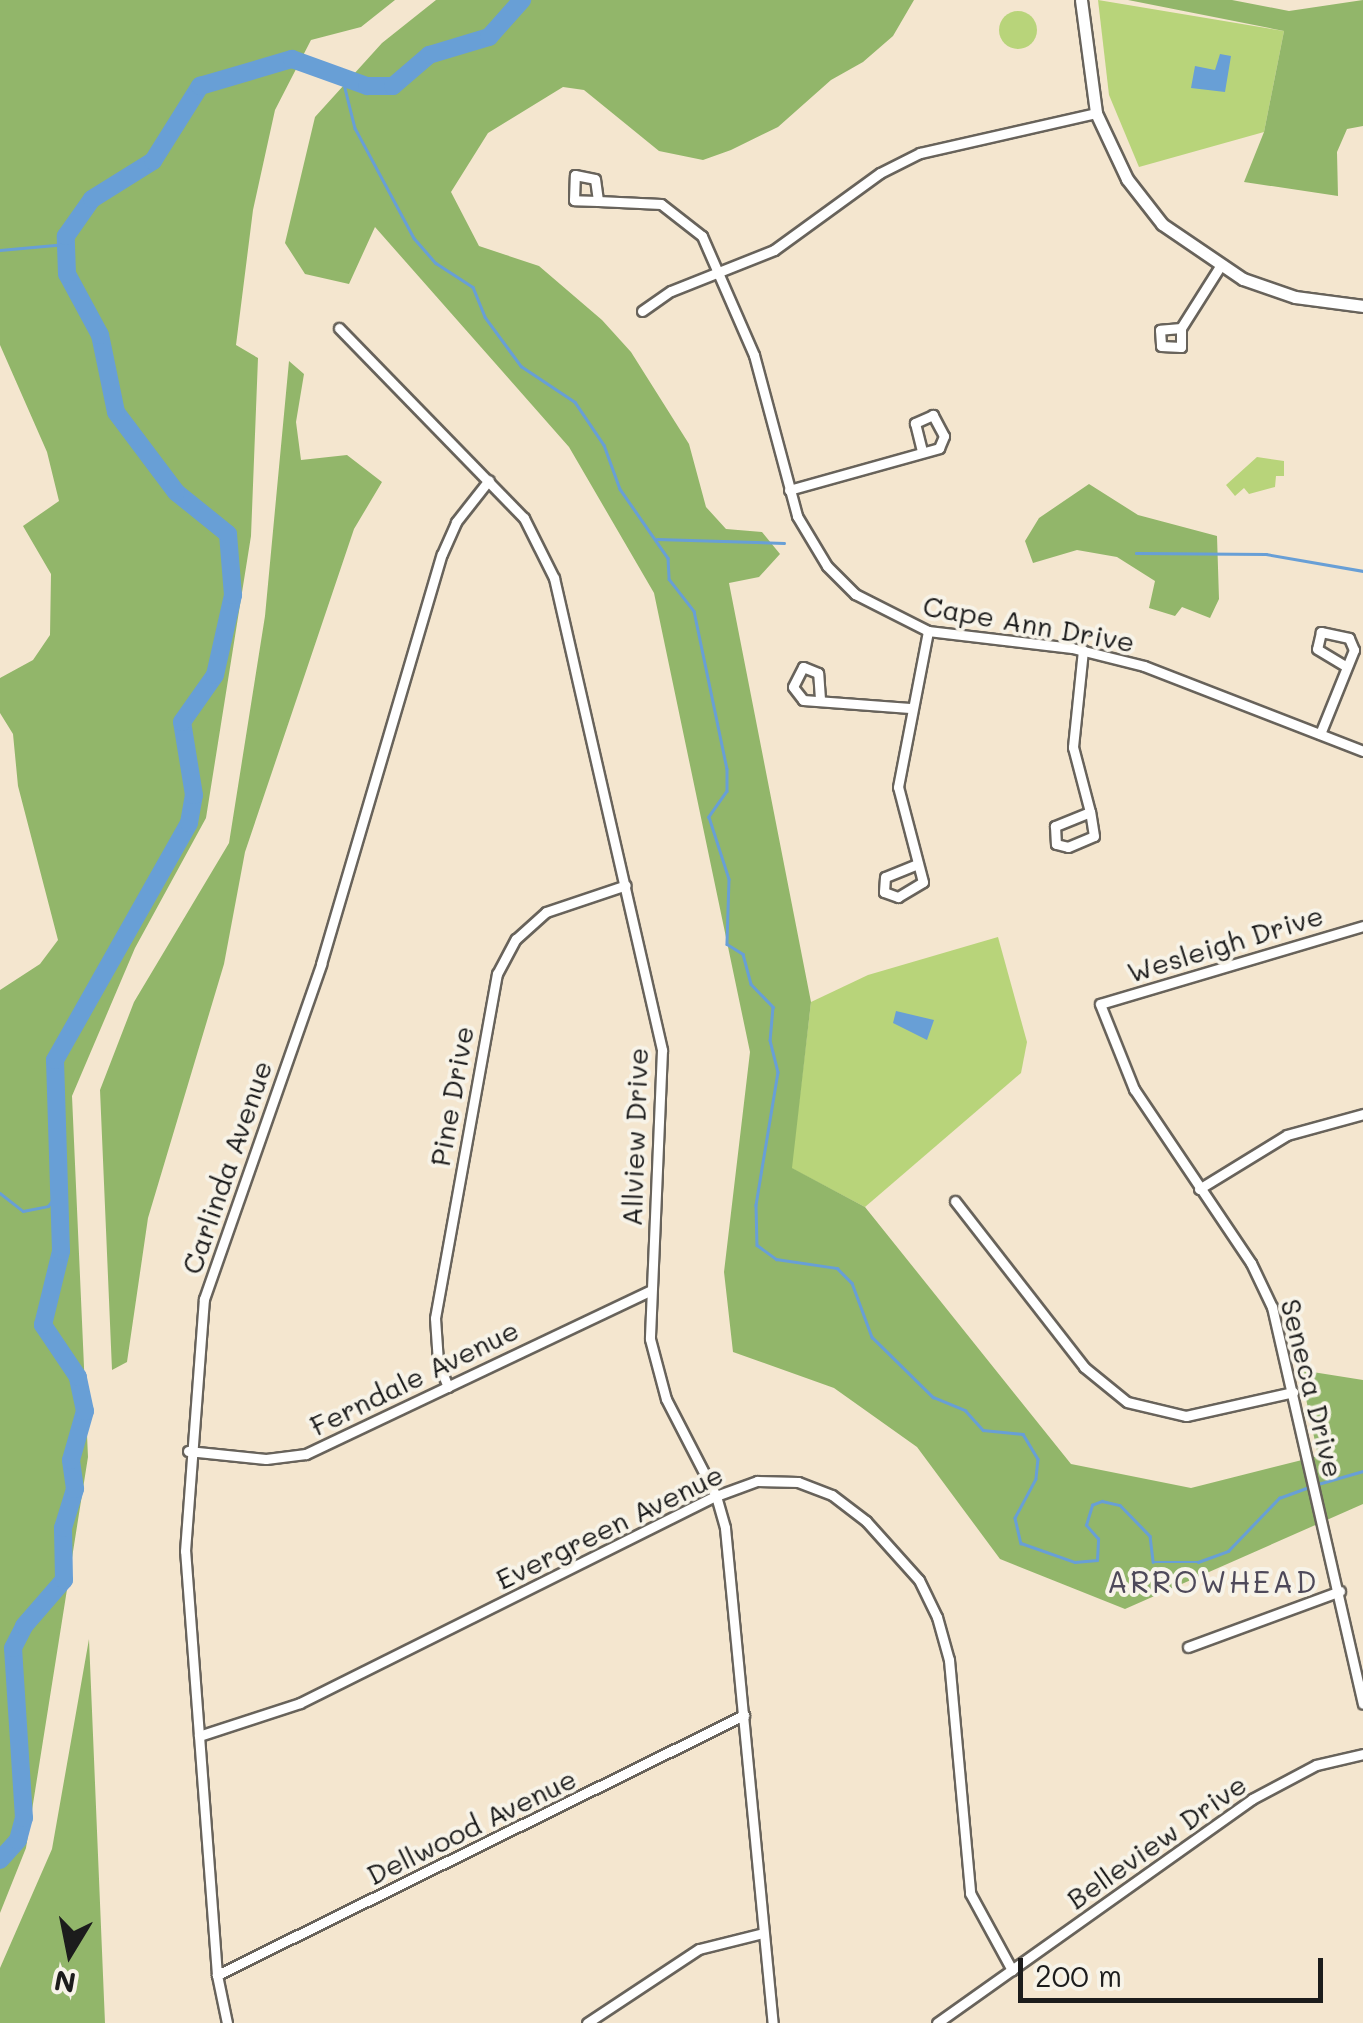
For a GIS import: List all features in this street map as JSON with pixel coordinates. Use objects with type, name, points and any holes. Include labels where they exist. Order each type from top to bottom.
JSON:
[{"type":"street","points":[[1081,0],[1096,113],[1141,199],[1181,241],[1219,268],[1279,293],[1363,306]]},
{"type":"street","points":[[642,311],[719,271],[774,250],[880,173],[920,153],[1096,113]]},
{"type":"street","name":"Cape Ann Drive","points":[[598,200],[647,201],[688,218],[719,271],[762,379],[788,490],[805,535],[840,580],[884,614],[928,631],[1084,650],[1144,666],[1363,751]]},
{"type":"street","points":[[1181,328],[1219,268]]},
{"type":"street","name":"Allview Drive","points":[[339,328],[524,518],[550,565],[626,885],[664,1070],[649,1291],[658,1378],[716,1496],[744,1715],[760,1934],[773,2023]]},
{"type":"street","points":[[788,490],[922,451]]},
{"type":"street","name":"Carlinda Avenue","points":[[227,2023],[217,1975],[185,1550],[188,1451],[210,1274],[321,964],[442,554],[456,522],[489,480]]},
{"type":"street","points":[[915,865],[885,877],[884,892],[892,898],[917,891],[924,882],[915,865],[898,787],[910,708],[928,631]]},
{"type":"street","points":[[1320,734],[1345,666],[1352,642],[1321,632],[1316,649],[1345,666]]},
{"type":"street","points":[[1084,650],[1073,747],[1090,812],[1094,836],[1068,847],[1056,844],[1055,826],[1090,812]]},
{"type":"street","points":[[820,699],[910,708]]},
{"type":"street","name":"Pine Drive","points":[[448,1387],[438,1362],[436,1318],[497,974],[516,939],[546,912],[626,885]]},
{"type":"street","name":"Wesleigh Drive","points":[[1100,1004],[1363,926]]},
{"type":"street","name":"Seneca Drive","points":[[1100,1004],[1134,1089],[1259,1276],[1293,1392],[1363,1704]]},
{"type":"street","points":[[1199,1189],[1287,1135],[1363,1114]]},
{"type":"street","points":[[955,1200],[1084,1368],[1118,1396],[1142,1408],[1186,1416],[1293,1392]]},
{"type":"street","name":"Ferndale Avenue","points":[[188,1451],[266,1459],[306,1454],[649,1291]]},
{"type":"street","name":"Evergreen Avenue","points":[[199,1736],[300,1703],[716,1496],[757,1481],[816,1488],[866,1521],[919,1580],[949,1660],[970,1893],[1012,1970]]},
{"type":"street","points":[[1188,1647],[1340,1592]]},
{"type":"street","name":"Dellwood Avenue","points":[[217,1975],[744,1715]]},
{"type":"street","name":"Belleview Drive","points":[[937,2023],[1273,1786],[1363,1754]]},
{"type":"street","points":[[588,2023],[699,1949],[760,1934]]},
{"type":"green space","points":[[0,0],[395,0],[361,27],[311,40],[275,110],[253,210],[236,345],[258,358],[251,536],[206,818],[135,948],[72,1096],[88,1457],[26,1848],[0,1913],[0,990],[40,964],[58,940],[18,786],[13,734],[0,713],[0,678],[33,660],[50,635],[51,574],[23,526],[59,501],[47,452],[0,345]]},
{"type":"green space","points":[[436,0],[914,0],[893,36],[863,62],[831,80],[778,127],[731,150],[703,160],[659,151],[584,90],[563,87],[488,133],[451,192],[479,246],[539,266],[602,320],[631,352],[689,444],[706,507],[726,529],[762,532],[780,554],[759,577],[729,583],[811,1002],[792,1168],[865,1207],[1071,1464],[1191,1488],[1318,1456],[1300,1370],[1363,1380],[1363,1504],[1125,1609],[1000,1559],[917,1447],[834,1388],[733,1352],[724,1272],[750,1052],[654,593],[569,447],[375,227],[349,284],[305,274],[285,243],[315,117],[382,43]]},
{"type":"green space","points":[[1098,0],[1284,31],[1264,132],[1139,167],[1109,95]]},
{"type":"green space","points":[[1128,0],[1232,0],[1289,11],[1363,0],[1363,126],[1347,129],[1337,152],[1338,196],[1244,182],[1264,132],[1284,31]]},
{"type":"green space","points":[[1018,11],[1031,17],[1037,30],[1031,43],[1018,49],[1005,43],[999,30],[1005,17]]},
{"type":"green space","points":[[289,361],[304,374],[296,422],[301,460],[347,455],[382,482],[354,529],[245,852],[224,964],[148,1218],[127,1362],[112,1370],[100,1090],[134,1002],[229,843],[265,616]]},
{"type":"green space","points":[[1257,457],[1284,461],[1284,476],[1276,476],[1275,487],[1249,494],[1244,488],[1235,496],[1226,485]]},
{"type":"green space","points":[[1089,484],[1138,515],[1217,536],[1219,599],[1210,618],[1182,607],[1175,616],[1149,608],[1155,581],[1117,557],[1077,550],[1033,563],[1025,541],[1039,518]]},
{"type":"green space","points":[[998,937],[1027,1042],[1021,1073],[865,1207],[791,1168],[811,1002],[868,975]]},
{"type":"green space","points":[[89,1639],[105,2023],[0,2023],[0,1968],[52,1849]]},
{"type":"water","points":[[1220,54],[1231,56],[1225,92],[1191,88],[1195,66],[1215,70]]},
{"type":"water","points":[[896,1011],[934,1020],[927,1040],[893,1023]]},
{"type":"waterway","points":[[0,1860],[18,1840],[24,1818],[13,1648],[24,1626],[64,1580],[63,1528],[75,1489],[71,1460],[85,1411],[78,1377],[43,1325],[61,1251],[55,1060],[189,823],[194,795],[182,722],[215,675],[233,595],[228,534],[176,492],[116,412],[100,335],[67,274],[66,236],[92,199],[153,161],[200,86],[292,59],[367,86],[393,86],[429,55],[489,37],[522,0]]},
{"type":"waterway","points":[[341,72],[355,128],[414,238],[436,263],[473,287],[485,317],[521,366],[575,402],[604,445],[620,489],[668,558],[669,579],[694,611],[727,769],[727,791],[709,817],[729,879],[727,944],[743,954],[751,984],[773,1007],[770,1040],[778,1072],[756,1205],[757,1245],[776,1259],[837,1268],[852,1283],[872,1337],[933,1397],[965,1410],[983,1430],[1023,1434],[1038,1459],[1036,1479],[1015,1518],[1021,1543],[1075,1562],[1097,1560],[1098,1539],[1086,1525],[1092,1505],[1102,1501],[1120,1505],[1150,1536],[1153,1562],[1198,1562],[1228,1551],[1279,1498],[1310,1487]]},
{"type":"waterway","points":[[0,250],[66,244]]},
{"type":"waterway","points":[[657,539],[784,543]]},
{"type":"waterway","points":[[1136,553],[1266,554],[1363,571]]},
{"type":"waterway","points":[[0,1193],[23,1211],[48,1206],[59,1192]]},
{"type":"waterway","points":[[1318,1484],[1363,1471]]},
{"type":"district","name":"ARROWHEAD","points":[[1213,1581]]}]
